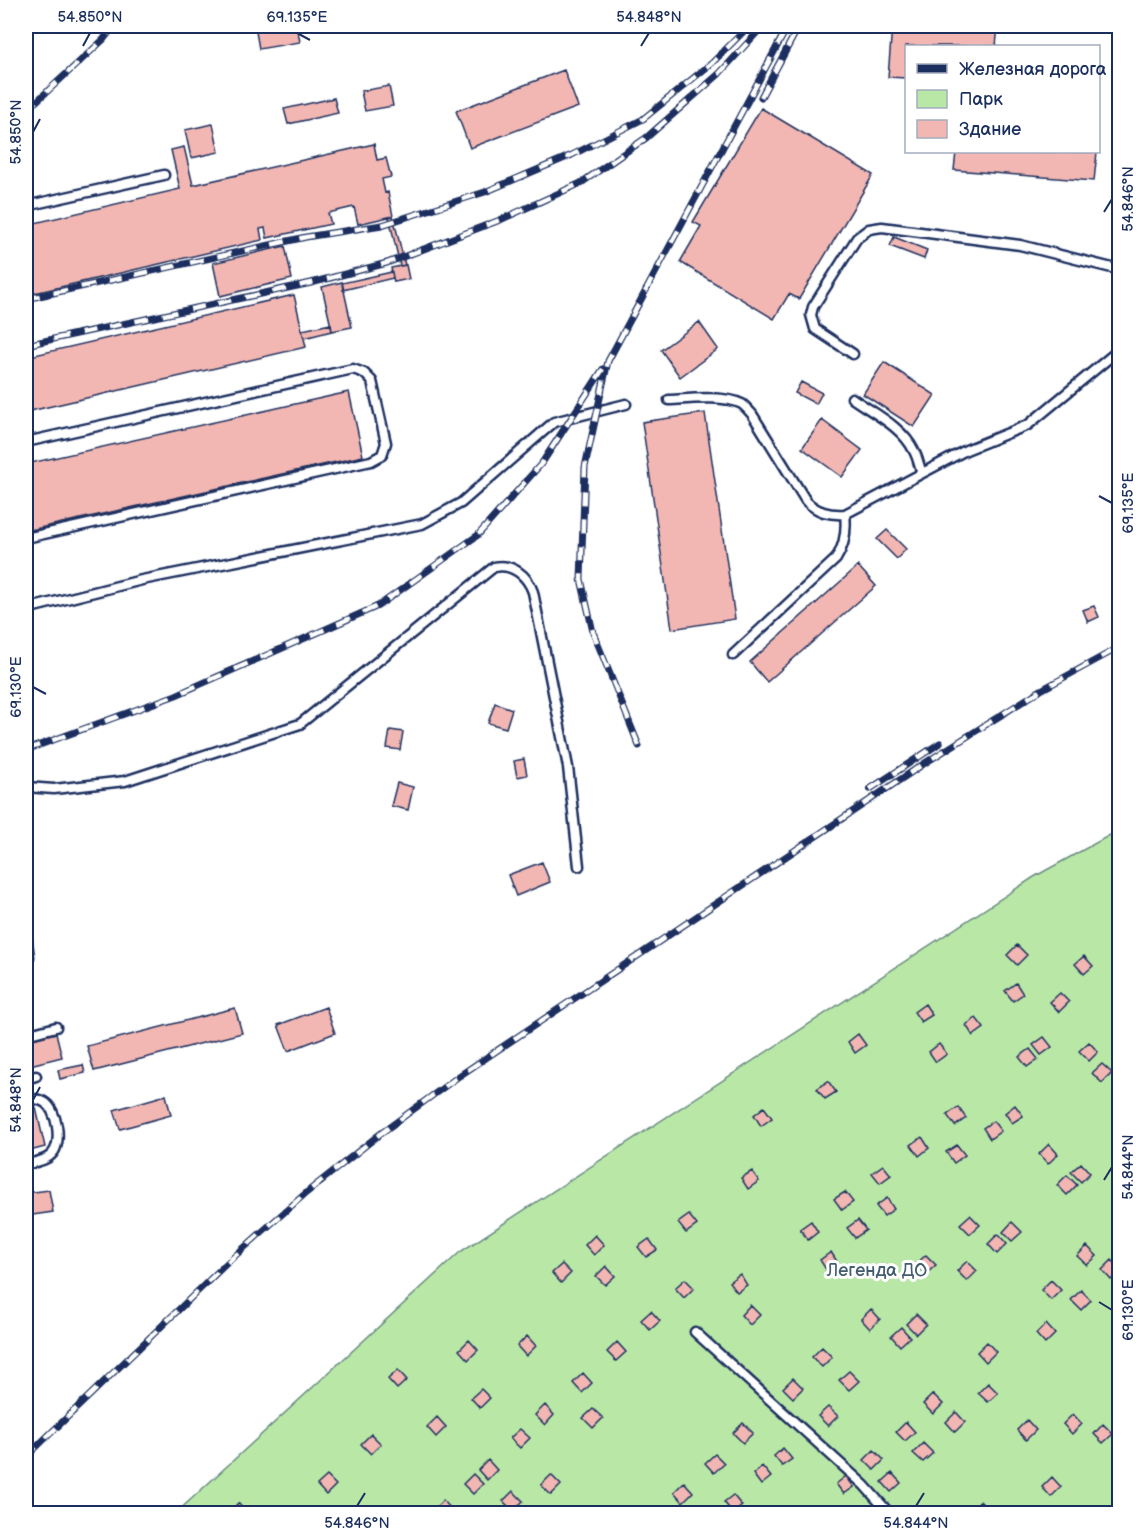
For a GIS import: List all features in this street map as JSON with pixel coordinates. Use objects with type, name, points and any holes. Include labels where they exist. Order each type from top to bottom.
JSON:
[{"type":"lane","points":[[26,206],[164,175]]},
{"type":"lane","points":[[853,354],[815,329],[811,315],[813,307],[857,238],[869,229],[882,227],[1020,245],[1119,270]]},
{"type":"lane","points":[[669,400],[701,399],[730,401],[743,405],[752,414],[806,501],[813,508],[822,512],[832,515],[845,514],[966,450],[1028,425],[1119,349]]},
{"type":"lane","points":[[26,442],[352,369],[364,372],[372,381],[386,443],[382,455],[371,461],[26,538]]},
{"type":"lane","points":[[852,398],[897,429],[907,439],[922,474]]},
{"type":"lane","points":[[26,609],[142,580],[422,524],[461,503],[554,422],[626,404]]},
{"type":"lane","points":[[733,655],[836,559],[845,540],[847,528],[845,514]]},
{"type":"lane","points":[[26,788],[54,789],[125,781],[300,724],[494,567],[502,565],[518,572],[530,584],[533,592],[568,767],[579,866]]},
{"type":"lane","points":[[26,934],[29,950],[26,963]]},
{"type":"lane","points":[[26,1035],[56,1027]]},
{"type":"lane","points":[[26,1079],[36,1076]]},
{"type":"lane","points":[[26,1100],[39,1099],[46,1102],[51,1108],[59,1137],[53,1154],[45,1160],[26,1165]]},
{"type":"lane","points":[[695,1332],[864,1485],[890,1514]]},
{"type":"green space","name":"Легенда ДО","points":[[1119,830],[1119,1513],[175,1514],[460,1252],[1034,877]]},
{"type":"building","points":[[171,26],[196,26],[192,35]]},
{"type":"building","points":[[255,26],[297,26],[300,42],[259,49]]},
{"type":"building","points":[[892,26],[998,26],[996,45],[905,45],[905,78],[888,77]]},
{"type":"building","points":[[564,70],[578,107],[470,148],[456,111]]},
{"type":"building","points":[[389,86],[393,106],[365,111],[361,91]]},
{"type":"building","points":[[334,98],[338,113],[288,124],[284,109]]},
{"type":"building","points":[[761,108],[873,175],[799,299],[789,294],[774,319],[680,262],[701,226],[693,222]]},
{"type":"building","points":[[213,124],[219,152],[191,158],[185,130]]},
{"type":"building","points":[[374,144],[377,160],[386,158],[391,177],[382,179],[385,193],[388,192],[393,216],[358,224],[354,207],[328,213],[331,224],[267,238],[265,228],[260,229],[262,240],[26,295],[26,225],[180,189],[171,150],[184,147],[193,185]]},
{"type":"building","points":[[956,153],[1097,153],[1094,181],[954,170]]},
{"type":"building","points":[[393,216],[405,265],[400,266],[389,217]]},
{"type":"building","points":[[894,237],[927,250],[924,259],[890,246]]},
{"type":"building","points":[[285,246],[292,279],[220,296],[213,263]]},
{"type":"building","points":[[406,265],[409,279],[394,282],[391,268]]},
{"type":"building","points":[[392,272],[393,278],[343,290],[342,283]]},
{"type":"building","points":[[342,282],[352,327],[332,331],[322,287]]},
{"type":"building","points":[[294,295],[306,347],[26,412],[26,357]]},
{"type":"building","points":[[699,322],[718,349],[680,377],[661,350]]},
{"type":"building","points":[[331,324],[332,331],[304,338],[302,330]]},
{"type":"building","points":[[884,362],[935,395],[914,427],[863,394]]},
{"type":"building","points":[[801,382],[822,393],[816,404],[795,393]]},
{"type":"building","points":[[349,392],[363,456],[26,531],[26,464]]},
{"type":"building","points":[[705,413],[735,619],[672,629],[642,422]]},
{"type":"building","points":[[822,420],[862,450],[842,477],[802,448]]},
{"type":"building","points":[[887,530],[906,549],[897,559],[877,539]]},
{"type":"building","points":[[858,566],[876,586],[767,682],[750,662]]},
{"type":"building","points":[[1094,606],[1099,617],[1088,622],[1083,610]]},
{"type":"building","points":[[495,703],[512,709],[506,728],[488,723]]},
{"type":"building","points":[[390,730],[403,732],[400,750],[387,748]]},
{"type":"building","points":[[524,759],[527,775],[517,777],[514,761]]},
{"type":"building","points":[[397,783],[413,787],[408,810],[391,806]]},
{"type":"building","points":[[542,862],[550,882],[516,896],[508,875]]},
{"type":"building","points":[[1017,945],[1027,955],[1017,965],[1007,955]]},
{"type":"building","points":[[1084,956],[1093,966],[1084,974],[1075,964]]},
{"type":"building","points":[[1016,983],[1023,994],[1013,1001],[1005,991]]},
{"type":"building","points":[[1060,993],[1069,1002],[1059,1012],[1050,1002]]},
{"type":"building","points":[[925,1004],[932,1015],[921,1022],[914,1012]]},
{"type":"building","points":[[326,1007],[335,1033],[288,1051],[278,1025]]},
{"type":"building","points":[[235,1008],[242,1033],[94,1071],[87,1046]]},
{"type":"building","points":[[976,1018],[984,1028],[973,1036],[966,1025]]},
{"type":"building","points":[[56,1033],[62,1057],[26,1066],[26,1040]]},
{"type":"building","points":[[858,1034],[866,1045],[855,1053],[848,1042]]},
{"type":"building","points":[[1044,1037],[1052,1047],[1041,1055],[1033,1045]]},
{"type":"building","points":[[1089,1042],[1098,1052],[1089,1061],[1079,1051]]},
{"type":"building","points":[[939,1044],[947,1054],[936,1062],[929,1052]]},
{"type":"building","points":[[1030,1049],[1038,1059],[1027,1067],[1019,1057]]},
{"type":"building","points":[[1102,1064],[1112,1073],[1102,1083],[1092,1073]]},
{"type":"building","points":[[83,1065],[85,1073],[60,1079],[58,1070]]},
{"type":"building","points":[[828,1081],[836,1092],[825,1099],[817,1089]]},
{"type":"building","points":[[166,1095],[171,1115],[120,1129],[114,1110]]},
{"type":"building","points":[[1015,1105],[1023,1116],[1012,1123],[1005,1113]]},
{"type":"building","points":[[764,1107],[772,1118],[761,1126],[754,1115]]},
{"type":"building","points":[[958,1107],[966,1118],[955,1126],[947,1115]]},
{"type":"building","points":[[36,1108],[45,1147],[26,1152],[26,1111]]},
{"type":"building","points":[[993,1121],[1001,1131],[990,1139],[983,1128]]},
{"type":"building","points":[[922,1137],[929,1148],[919,1156],[911,1145]]},
{"type":"building","points":[[1049,1144],[1058,1154],[1048,1164],[1039,1154]]},
{"type":"building","points":[[957,1145],[965,1155],[954,1163],[946,1152]]},
{"type":"building","points":[[1081,1163],[1090,1173],[1081,1182],[1071,1172]]},
{"type":"building","points":[[883,1165],[891,1175],[880,1183],[872,1173]]},
{"type":"building","points":[[752,1171],[759,1181],[748,1189],[741,1178]]},
{"type":"building","points":[[1067,1175],[1077,1185],[1067,1195],[1057,1185]]},
{"type":"building","points":[[49,1190],[53,1212],[26,1216],[26,1193]]},
{"type":"building","points":[[845,1192],[853,1202],[842,1210],[834,1199]]},
{"type":"building","points":[[887,1198],[894,1209],[884,1216],[876,1206]]},
{"type":"building","points":[[689,1215],[697,1225],[686,1233],[678,1223]]},
{"type":"building","points":[[970,1215],[980,1225],[970,1234],[960,1224]]},
{"type":"building","points":[[858,1220],[866,1230],[855,1238],[847,1228]]},
{"type":"building","points":[[811,1221],[818,1232],[808,1240],[800,1229]]},
{"type":"building","points":[[1012,1222],[1022,1232],[1012,1241],[1003,1232]]},
{"type":"building","points":[[998,1234],[1007,1244],[997,1254],[988,1244]]},
{"type":"building","points":[[595,1235],[604,1245],[594,1255],[585,1245]]},
{"type":"building","points":[[649,1239],[657,1250],[646,1257],[638,1247]]},
{"type":"building","points":[[1087,1246],[1097,1256],[1087,1265],[1077,1256]]},
{"type":"building","points":[[831,1252],[838,1263],[827,1271],[820,1260]]},
{"type":"building","points":[[926,1255],[936,1265],[926,1274],[916,1264]]},
{"type":"building","points":[[1112,1260],[1120,1268],[1120,1272],[1111,1280],[1102,1270]]},
{"type":"building","points":[[967,1261],[977,1271],[967,1281],[957,1271]]},
{"type":"building","points":[[562,1264],[571,1273],[561,1283],[552,1273]]},
{"type":"building","points":[[606,1266],[615,1276],[605,1285],[596,1276]]},
{"type":"building","points":[[740,1274],[747,1285],[737,1292],[729,1282]]},
{"type":"building","points":[[685,1279],[694,1288],[684,1298],[675,1288]]},
{"type":"building","points":[[1051,1280],[1061,1290],[1051,1300],[1041,1290]]},
{"type":"building","points":[[1081,1290],[1091,1300],[1081,1310],[1071,1300]]},
{"type":"building","points":[[750,1305],[760,1315],[750,1325],[741,1315]]},
{"type":"building","points":[[871,1309],[880,1319],[870,1329],[861,1319]]},
{"type":"building","points":[[651,1311],[660,1321],[650,1330],[641,1320]]},
{"type":"building","points":[[916,1314],[926,1324],[916,1334],[906,1324]]},
{"type":"building","points":[[1046,1324],[1055,1334],[1045,1344],[1036,1334]]},
{"type":"building","points":[[901,1327],[910,1337],[900,1346],[891,1336]]},
{"type":"building","points":[[527,1336],[536,1346],[526,1356],[517,1346]]},
{"type":"building","points":[[469,1340],[478,1350],[468,1360],[459,1350]]},
{"type":"building","points":[[617,1342],[626,1352],[616,1361],[607,1352]]},
{"type":"building","points":[[987,1342],[996,1352],[986,1362],[977,1352]]},
{"type":"building","points":[[822,1347],[832,1357],[822,1367],[812,1357]]},
{"type":"building","points":[[398,1370],[407,1380],[397,1389],[388,1379]]},
{"type":"building","points":[[849,1371],[859,1381],[849,1390],[839,1380]]},
{"type":"building","points":[[583,1373],[592,1383],[582,1393],[573,1383]]},
{"type":"building","points":[[793,1378],[803,1388],[793,1398],[783,1388]]},
{"type":"building","points":[[988,1383],[998,1393],[988,1402],[978,1393]]},
{"type":"building","points":[[481,1389],[490,1398],[480,1408],[471,1398]]},
{"type":"building","points":[[933,1394],[943,1404],[933,1414],[923,1404]]},
{"type":"building","points":[[545,1405],[554,1415],[545,1425],[535,1415]]},
{"type":"building","points":[[828,1407],[838,1416],[828,1426],[818,1416]]},
{"type":"building","points":[[593,1409],[603,1418],[593,1428],[583,1418]]},
{"type":"building","points":[[956,1412],[965,1422],[955,1432],[946,1422]]},
{"type":"building","points":[[1073,1414],[1082,1424],[1072,1434],[1063,1424]]},
{"type":"building","points":[[437,1417],[446,1427],[436,1437],[427,1427]]},
{"type":"building","points":[[1027,1420],[1036,1430],[1026,1440],[1017,1430]]},
{"type":"building","points":[[906,1422],[915,1432],[905,1441],[896,1432]]},
{"type":"building","points":[[743,1423],[753,1433],[743,1443],[733,1433]]},
{"type":"building","points":[[1103,1424],[1113,1434],[1103,1443],[1094,1434]]},
{"type":"building","points":[[520,1429],[530,1438],[520,1448],[510,1438]]},
{"type":"building","points":[[371,1434],[381,1444],[371,1454],[361,1444]]},
{"type":"building","points":[[923,1443],[933,1453],[923,1462],[913,1453]]},
{"type":"building","points":[[783,1448],[792,1459],[782,1466],[774,1456]]},
{"type":"building","points":[[874,1450],[884,1460],[874,1470],[864,1460]]},
{"type":"building","points":[[715,1454],[724,1463],[714,1473],[705,1463]]},
{"type":"building","points":[[488,1460],[497,1470],[487,1480],[478,1470]]},
{"type":"building","points":[[762,1466],[771,1477],[761,1485],[753,1474]]},
{"type":"building","points":[[892,1473],[901,1483],[891,1492],[882,1482]]},
{"type":"building","points":[[473,1474],[483,1484],[473,1494],[463,1484]]},
{"type":"building","points":[[551,1475],[561,1485],[551,1495],[541,1485]]},
{"type":"building","points":[[327,1476],[336,1485],[326,1495],[317,1485]]},
{"type":"building","points":[[846,1476],[854,1487],[844,1494],[836,1484]]},
{"type":"building","points":[[1052,1477],[1061,1487],[1051,1497],[1042,1487]]},
{"type":"building","points":[[684,1482],[693,1492],[683,1502],[674,1492]]},
{"type":"building","points":[[513,1491],[523,1501],[513,1511],[503,1501]]},
{"type":"building","points":[[733,1495],[742,1506],[733,1513],[724,1502]]},
{"type":"building","points":[[443,1500],[452,1510],[449,1514],[436,1514],[433,1510]]},
{"type":"building","points":[[980,1501],[989,1511],[987,1514],[972,1514],[970,1511]]},
{"type":"building","points":[[238,1503],[247,1513],[228,1514],[228,1513]]},
{"type":"railway","points":[[26,111],[103,40],[114,26]]},
{"type":"railway","points":[[26,299],[306,237],[382,225],[485,192],[572,155],[643,119],[712,63],[749,26]]},
{"type":"railway","points":[[26,345],[311,283],[387,263],[500,220],[581,183],[646,138],[719,74],[763,26]]},
{"type":"railway","points":[[639,746],[593,632],[581,579],[585,467],[608,361],[788,26]]},
{"type":"railway","points":[[761,97],[799,26]]},
{"type":"railway","points":[[26,750],[176,695],[378,606],[478,535],[542,463],[603,369]]},
{"type":"railway","points":[[26,1457],[228,1262],[306,1193],[380,1134],[459,1076],[925,763],[1041,690],[1120,647]]},
{"type":"railway","points":[[870,789],[940,743]]}]
